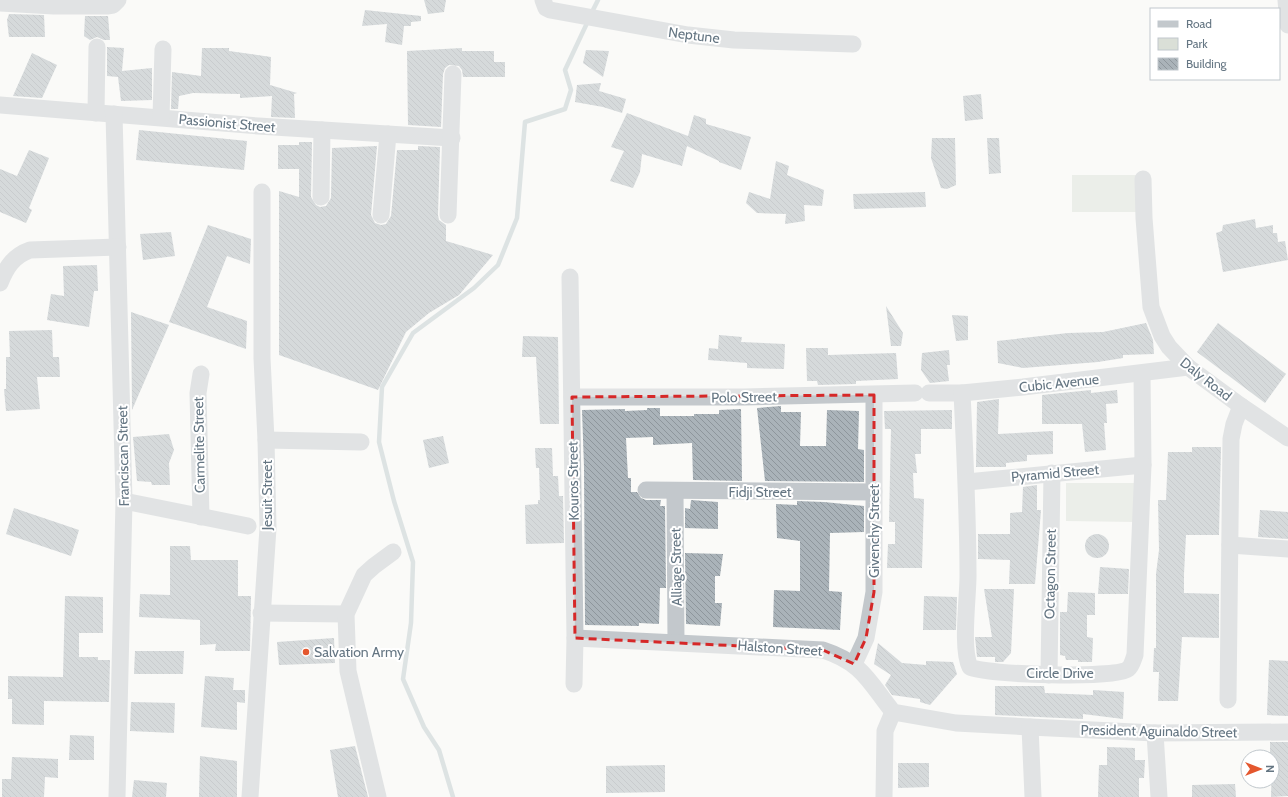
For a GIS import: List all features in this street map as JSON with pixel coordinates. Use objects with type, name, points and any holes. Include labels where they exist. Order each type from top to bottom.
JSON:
[{"type":"street","name":"Neptune","points":[[543,0],[546,8],[550,10],[695,36],[734,40],[853,44]]},
{"type":"street","points":[[1286,0],[1288,25]]},
{"type":"street","points":[[0,3],[54,3],[107,6],[113,5],[117,1]]},
{"type":"street","points":[[96,113],[97,47]]},
{"type":"street","points":[[161,117],[163,49]]},
{"type":"street","points":[[448,215],[452,138],[453,74]]},
{"type":"street","name":"Passionist Street","points":[[1,107],[452,138]]},
{"type":"street","name":"Franciscan Street","points":[[114,114],[124,501],[117,797]]},
{"type":"street","points":[[321,197],[322,130]]},
{"type":"street","points":[[381,215],[388,134]]},
{"type":"street","name":"Daly Road","points":[[1143,180],[1144,218],[1151,307],[1156,323],[1169,347],[1188,367],[1288,438]]},
{"type":"street","name":"Jesuit Street","points":[[250,797],[261,613],[268,528],[262,358],[262,192]]},
{"type":"street","points":[[0,284],[11,262],[21,253],[30,250],[118,247]]},
{"type":"street","name":"Kouros Street","points":[[570,277],[575,638],[574,684]]},
{"type":"street","name":"Cubic Avenue","points":[[922,393],[962,393],[1142,374],[1188,367]]},
{"type":"street","name":"Carmelite Street","points":[[201,374],[198,393],[201,516]]},
{"type":"street","name":"Circle Drive","points":[[962,393],[967,482],[967,661],[970,667],[976,670],[1049,675],[1120,672],[1128,669],[1133,663],[1135,655],[1143,465],[1142,374]]},
{"type":"street","name":"Polo Street","points":[[572,397],[874,395],[922,393]]},
{"type":"street","name":"Givenchy Street","points":[[854,664],[866,638],[874,592],[874,395]]},
{"type":"street","points":[[1228,700],[1232,439],[1234,424],[1241,406]]},
{"type":"street","points":[[266,440],[361,442]]},
{"type":"street","name":"Pyramid Street","points":[[967,482],[1143,465]]},
{"type":"street","name":"Octagon Street","points":[[1049,675],[1052,473]]},
{"type":"street","name":"Fidji Street","points":[[646,490],[874,492]]},
{"type":"street","name":"Alliage Street","points":[[675,491],[676,642]]},
{"type":"street","name":"Carmelite Street","points":[[124,501],[248,526]]},
{"type":"street","points":[[1230,545],[1288,549]]},
{"type":"street","points":[[378,797],[348,671],[346,614],[364,575],[393,552]]},
{"type":"street","points":[[261,613],[346,614]]},
{"type":"street","name":"Halston Street","points":[[575,638],[823,650],[837,654],[854,664],[879,692],[893,712]]},
{"type":"street","points":[[884,797],[885,731],[893,712],[956,723],[1030,727],[1033,797]]},
{"type":"street","name":"President Aguinaldo Street","points":[[1030,727],[1155,733],[1288,732]]},
{"type":"street","points":[[1155,733],[1160,797]]},
{"type":"highlighted area","points":[[874,395],[874,592],[866,638],[854,664],[823,650],[575,638],[572,397]]},
{"type":"green space","points":[[1072,175],[1141,175],[1141,212],[1072,212]]},
{"type":"green space","points":[[1066,483],[1136,483],[1136,522],[1066,521]]},
{"type":"building","points":[[424,0],[446,0],[444,12],[428,14]]},
{"type":"building","points":[[365,10],[421,16],[421,21],[411,22],[411,26],[404,26],[402,45],[385,42],[387,24],[362,26]]},
{"type":"building","points":[[9,14],[44,15],[45,37],[9,37],[7,20]]},
{"type":"building","points":[[85,16],[108,16],[110,40],[104,40],[97,37],[90,40],[84,36]]},
{"type":"building","points":[[107,47],[124,48],[122,71],[152,68],[152,100],[121,101],[118,77],[107,76]]},
{"type":"building","points":[[202,48],[229,48],[229,51],[271,57],[270,85],[297,93],[294,94],[295,118],[271,117],[272,96],[240,98],[240,94],[193,93],[179,96],[178,109],[171,109],[172,72],[201,76]]},
{"type":"building","points":[[462,48],[462,51],[494,51],[494,62],[505,62],[505,77],[463,77],[462,70],[459,66],[449,65],[445,68],[443,74],[441,127],[408,125],[407,51]]},
{"type":"building","points":[[586,50],[609,51],[603,77],[583,63]]},
{"type":"building","points":[[32,53],[57,65],[42,98],[13,96]]},
{"type":"building","points":[[601,83],[599,91],[626,99],[622,113],[603,107],[575,102],[577,85]]},
{"type":"building","points":[[981,94],[983,119],[965,121],[963,96]]},
{"type":"building","points":[[627,113],[688,136],[694,115],[706,119],[706,124],[751,137],[741,170],[719,162],[687,146],[682,166],[642,154],[640,172],[633,188],[610,181],[624,151],[611,147]]},
{"type":"building","points":[[139,130],[247,141],[244,170],[136,160]]},
{"type":"building","points":[[932,138],[955,138],[956,185],[947,189],[941,188],[931,158]]},
{"type":"building","points":[[987,138],[999,138],[1001,173],[989,174]]},
{"type":"building","points":[[299,142],[312,142],[311,197],[316,205],[320,207],[326,206],[331,198],[332,148],[377,146],[371,215],[375,223],[381,225],[386,224],[391,216],[397,150],[418,150],[418,146],[440,147],[438,215],[439,220],[446,225],[446,241],[493,255],[459,295],[429,313],[406,332],[378,390],[279,355],[279,191],[299,197],[299,169],[278,169],[278,145],[299,145]]},
{"type":"building","points":[[29,150],[49,158],[29,208],[32,210],[26,223],[0,212],[0,169],[17,176]]},
{"type":"building","points":[[776,161],[789,166],[787,175],[824,190],[822,206],[804,205],[805,221],[785,224],[786,214],[757,213],[746,203],[749,192],[770,199]]},
{"type":"building","points":[[925,192],[926,207],[854,209],[853,194]]},
{"type":"building","points":[[1255,219],[1256,228],[1273,225],[1273,233],[1277,233],[1278,242],[1285,241],[1288,260],[1223,272],[1216,233],[1222,231],[1223,225]]},
{"type":"building","points":[[208,225],[251,239],[250,264],[227,256],[207,307],[247,321],[246,349],[169,322]]},
{"type":"building","points":[[171,232],[175,256],[143,260],[140,234]]},
{"type":"building","points":[[97,265],[98,291],[94,291],[89,327],[47,320],[51,294],[64,296],[63,266]]},
{"type":"building","points":[[886,306],[903,333],[901,346],[891,346]]},
{"type":"building","points":[[131,312],[169,325],[132,410]]},
{"type":"building","points":[[952,315],[968,316],[968,340],[956,341]]},
{"type":"building","points":[[1146,323],[1153,340],[1154,354],[1123,355],[1123,358],[1098,362],[1023,368],[998,363],[997,341],[1068,333],[1103,332]]},
{"type":"building","points":[[1218,323],[1286,374],[1265,403],[1197,352]]},
{"type":"building","points":[[52,330],[53,357],[59,357],[60,377],[37,377],[40,409],[6,411],[4,389],[6,389],[6,357],[10,357],[9,331]]},
{"type":"building","points":[[719,335],[742,337],[741,342],[785,344],[784,369],[747,368],[747,363],[708,360],[709,348],[718,349]]},
{"type":"building","points":[[523,336],[558,337],[559,424],[540,424],[536,357],[522,357]]},
{"type":"building","points":[[806,348],[828,348],[828,355],[896,353],[898,379],[856,381],[856,384],[818,385],[817,381],[807,381]]},
{"type":"building","points":[[949,350],[950,365],[947,365],[949,381],[930,383],[921,370],[922,353]]},
{"type":"building","points":[[1091,390],[1091,393],[1117,390],[1118,403],[1106,404],[1107,423],[1104,423],[1106,450],[1085,452],[1082,424],[1042,424],[1042,395]]},
{"type":"building","points":[[999,399],[998,434],[1053,431],[1053,454],[1027,455],[1027,461],[1006,463],[1006,467],[976,467],[977,402]]},
{"type":"building","points":[[781,406],[781,412],[801,412],[800,446],[826,446],[827,410],[859,411],[858,449],[864,450],[864,482],[765,481],[757,408]]},
{"type":"building","points":[[647,408],[660,408],[660,416],[719,414],[719,410],[741,409],[742,481],[693,480],[692,443],[653,445],[653,437],[626,438],[628,478],[631,478],[631,492],[637,492],[641,498],[646,500],[661,500],[660,506],[665,506],[666,588],[660,588],[659,624],[639,623],[639,626],[585,625],[584,467],[582,410],[625,409],[625,411],[647,410]]},
{"type":"building","points":[[952,410],[952,429],[921,429],[921,454],[915,454],[917,473],[913,473],[914,498],[924,499],[922,568],[887,568],[888,544],[895,544],[895,522],[889,522],[891,429],[885,429],[884,411]]},
{"type":"building","points":[[169,434],[174,450],[169,463],[170,485],[152,485],[151,482],[137,481],[133,437]]},
{"type":"building","points":[[443,436],[449,463],[429,468],[423,440]]},
{"type":"building","points":[[1192,447],[1221,447],[1219,535],[1186,535],[1184,574],[1184,593],[1219,594],[1219,638],[1182,637],[1178,701],[1158,701],[1159,672],[1153,672],[1154,648],[1156,648],[1156,574],[1159,550],[1158,500],[1166,500],[1168,452],[1192,452]]},
{"type":"building","points":[[535,448],[552,448],[553,476],[558,476],[559,496],[563,496],[564,543],[526,544],[525,505],[538,504],[538,500],[540,500],[539,468],[536,468]]},
{"type":"building","points":[[1037,485],[1037,510],[1041,510],[1035,584],[1009,584],[1010,560],[978,559],[978,534],[1010,534],[1010,513],[1022,512],[1023,487]]},
{"type":"building","points":[[691,500],[718,502],[718,529],[685,528],[685,508],[690,509]]},
{"type":"building","points":[[797,501],[864,506],[864,532],[830,533],[829,591],[842,592],[840,630],[773,627],[774,590],[800,591],[800,541],[777,538],[776,504],[797,505]]},
{"type":"building","points":[[14,508],[79,530],[71,556],[6,534]]},
{"type":"building","points":[[1260,510],[1288,512],[1288,539],[1258,537]]},
{"type":"building","points":[[1097,534],[1106,537],[1109,546],[1106,555],[1097,558],[1088,555],[1085,546],[1088,537]]},
{"type":"building","points":[[170,546],[190,546],[191,560],[238,560],[238,596],[251,596],[250,651],[215,651],[216,644],[200,645],[200,620],[139,617],[140,594],[170,595]]},
{"type":"building","points":[[685,553],[723,554],[720,576],[715,576],[715,603],[722,603],[720,626],[686,624]]},
{"type":"building","points":[[1100,567],[1129,569],[1128,594],[1098,594]]},
{"type":"building","points":[[984,589],[1014,589],[1011,653],[1003,662],[995,662],[995,657],[977,657],[975,637],[992,637]]},
{"type":"building","points":[[1068,592],[1095,593],[1095,615],[1087,615],[1087,637],[1093,638],[1092,662],[1066,660],[1065,656],[1060,655],[1060,612],[1067,612]]},
{"type":"building","points":[[65,596],[103,597],[103,633],[79,633],[79,657],[98,657],[98,660],[110,660],[109,702],[44,701],[44,725],[12,724],[12,699],[8,699],[8,676],[63,677]]},
{"type":"building","points":[[924,596],[957,597],[956,630],[923,630]]},
{"type":"building","name":"Salvation Army","points":[[334,638],[335,663],[279,665],[277,642]]},
{"type":"building","points":[[878,643],[902,663],[926,665],[926,661],[953,662],[957,674],[930,705],[920,702],[920,699],[892,695],[885,685],[891,675],[874,664]]},
{"type":"building","points":[[135,651],[184,651],[183,674],[134,674]]},
{"type":"building","points":[[1269,660],[1288,661],[1288,716],[1267,715]]},
{"type":"building","points":[[205,676],[234,678],[233,690],[245,690],[245,703],[237,702],[237,730],[201,727]]},
{"type":"building","points":[[995,686],[1044,686],[1045,693],[1093,695],[1093,690],[1124,692],[1123,719],[1083,714],[1083,719],[995,715]]},
{"type":"building","points":[[131,702],[175,703],[174,733],[130,731]]},
{"type":"building","points":[[70,735],[94,736],[94,760],[69,760]]},
{"type":"building","points":[[1270,742],[1288,742],[1288,796],[1271,797],[1271,789],[1280,789],[1280,749],[1270,749]]},
{"type":"building","points":[[355,746],[368,797],[338,797],[330,750]]},
{"type":"building","points":[[1107,747],[1135,748],[1135,760],[1145,760],[1144,778],[1139,778],[1139,797],[1098,797],[1099,765],[1107,765]]},
{"type":"building","points":[[200,756],[237,761],[237,797],[199,797]]},
{"type":"building","points":[[12,757],[58,759],[58,778],[45,777],[44,797],[2,797],[2,779],[11,779]]},
{"type":"building","points":[[898,763],[929,763],[929,787],[898,788]]},
{"type":"building","points":[[665,765],[665,792],[606,793],[606,766]]},
{"type":"building","points":[[134,780],[167,783],[166,797],[132,797]]},
{"type":"building","points":[[1235,784],[1236,797],[1192,797],[1192,785]]},
{"type":"waterway","points":[[591,14],[598,0]]},
{"type":"waterway","points":[[453,797],[439,750],[424,727],[403,679],[411,623],[413,562],[394,501],[379,442],[382,387],[413,333],[474,288],[498,265],[517,218],[525,122],[565,109],[571,90],[565,70],[588,21]]},
{"type":"place","name":"Salvation Army","points":[[306,652]]}]
